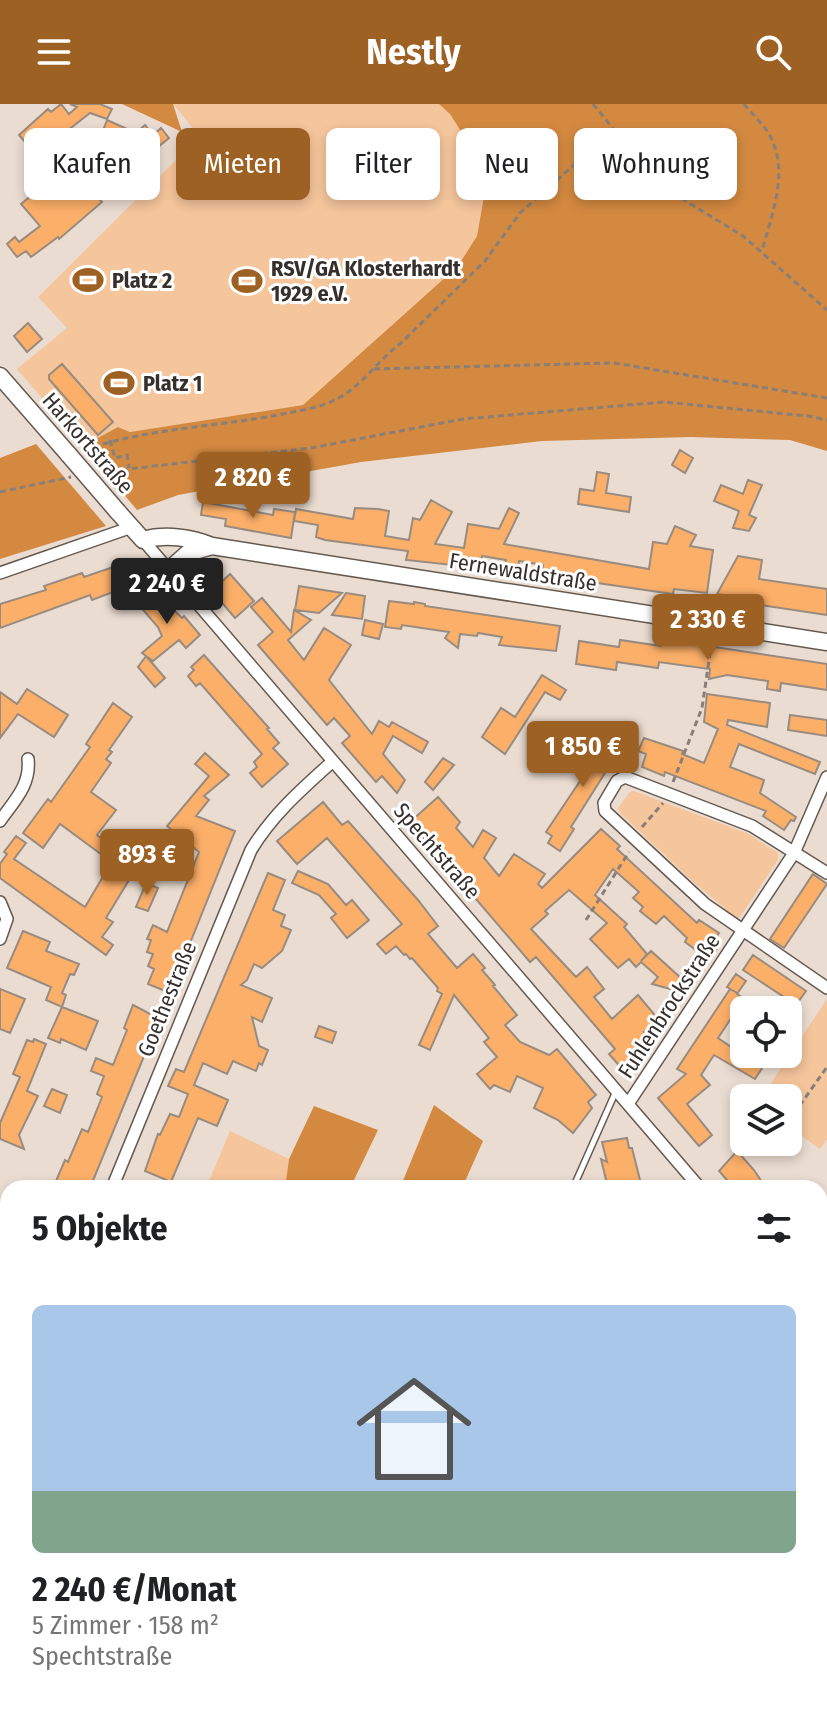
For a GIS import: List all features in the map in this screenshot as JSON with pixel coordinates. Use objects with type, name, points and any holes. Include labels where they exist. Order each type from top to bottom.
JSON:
[{"type":"street","name":"Harkortstraße","points":[[0,376],[138,534]]},
{"type":"street","name":"Fernewaldstraße","points":[[138,534],[201,541],[212,546],[827,642]]},
{"type":"street","name":"Spechtstraße","points":[[138,534],[693,1180]]},
{"type":"street","points":[[0,573],[138,534]]},
{"type":"street","points":[[169,570],[188,553],[212,546]]},
{"type":"street","points":[[0,821],[30,774],[28,759]]},
{"type":"street","name":"Goethestraße","points":[[115,1180],[251,850],[266,825],[284,805],[333,761]]},
{"type":"street","name":"Fuhlenbrockstraße","points":[[827,873],[752,826],[623,777],[617,781],[603,808],[705,904],[827,988]]},
{"type":"street","name":"Fuhlenbrockstraße","points":[[628,1104],[794,853],[827,777]]},
{"type":"street","points":[[0,902],[7,919],[0,939]]},
{"type":"lane","points":[[577,1180],[616,1090]]},
{"type":"path","points":[[593,104],[611,128]]},
{"type":"path","points":[[744,104],[767,131],[779,165],[774,205],[762,253]]},
{"type":"path","points":[[69,455],[110,440],[245,422],[313,407],[352,391],[485,261],[520,213],[574,166]]},
{"type":"path","points":[[684,200],[743,236],[827,310]]},
{"type":"path","points":[[372,369],[614,363],[827,398]]},
{"type":"path","points":[[101,472],[311,448],[463,419],[664,402],[827,420]]},
{"type":"path","points":[[110,440],[115,458],[127,455],[129,468]]},
{"type":"path","points":[[0,492],[72,477]]},
{"type":"path","points":[[586,920],[644,824],[669,794],[702,708],[715,624]]},
{"type":"path","points":[[802,1102],[827,1067]]},
{"type":"shaded area","points":[[122,104],[173,104],[181,128],[176,129]]},
{"type":"shaded area","name":"RSV/GA Klosterhardt 1929 e.V.","points":[[173,104],[439,104],[450,113],[459,128],[456,128],[456,200],[483,200],[477,236],[458,266],[303,405],[130,432],[118,427],[83,446],[17,369],[67,328],[38,297],[136,200],[160,200],[160,176],[175,161],[176,200],[310,200],[310,128],[193,128]]},
{"type":"shaded area","points":[[439,104],[827,104],[827,451],[790,440],[691,437],[542,441],[361,462],[178,495],[137,510],[83,446],[118,427],[130,432],[303,405],[458,266],[477,236],[483,200],[558,200],[558,128],[459,128]]},
{"type":"shaded area","points":[[36,444],[106,526],[0,559],[0,458]]},
{"type":"shaded area","points":[[634,791],[749,834],[778,853],[778,860],[740,917],[736,919],[726,912],[621,814],[618,808]]},
{"type":"shaded area","points":[[827,999],[827,1139],[820,1149],[802,1136],[802,1084],[770,1084],[781,1068],[802,1068],[802,1036]]},
{"type":"shaded area","points":[[434,1105],[483,1141],[466,1180],[403,1180]]},
{"type":"shaded area","points":[[314,1106],[378,1130],[354,1180],[286,1180],[289,1159]]},
{"type":"shaded area","points":[[230,1131],[289,1159],[286,1180],[209,1180]]},
{"type":"building","points":[[61,104],[69,114],[77,107],[70,104],[100,104],[112,109],[107,119],[90,113],[71,128],[27,128],[48,109],[51,112]]},
{"type":"building","points":[[107,120],[125,128],[104,128]]},
{"type":"building","points":[[161,128],[169,138],[160,145],[160,129]]},
{"type":"building","points":[[26,200],[102,202],[59,239],[31,257],[26,251],[17,257],[7,244],[15,237],[19,242],[40,226],[21,204]]},
{"type":"building","points":[[28,323],[42,339],[27,352],[14,336]]},
{"type":"building","points":[[62,364],[113,422],[98,435],[49,379],[49,375]]},
{"type":"building","points":[[680,450],[693,458],[685,473],[672,465]]},
{"type":"building","points":[[597,472],[609,474],[606,493],[631,497],[629,512],[578,504],[580,489],[594,491]]},
{"type":"building","points":[[748,480],[762,485],[749,515],[756,518],[749,531],[733,528],[739,511],[714,501],[721,485],[743,494]]},
{"type":"building","points":[[431,500],[452,512],[435,544],[464,548],[468,524],[499,529],[509,508],[519,513],[504,544],[649,569],[653,542],[667,544],[675,526],[696,535],[690,546],[713,550],[707,593],[674,589],[673,594],[542,575],[543,565],[519,561],[517,576],[504,574],[506,560],[482,556],[480,568],[406,560],[408,551],[325,540],[316,537],[318,525],[294,521],[296,509],[353,519],[355,508],[378,509],[389,511],[385,536],[409,540],[413,518],[420,520]]},
{"type":"building","points":[[203,502],[273,515],[274,509],[295,512],[291,538],[225,526],[226,519],[201,515]]},
{"type":"building","points":[[738,556],[762,560],[759,579],[827,589],[827,615],[734,604],[735,597],[717,594]]},
{"type":"building","points":[[122,564],[129,586],[92,600],[90,595],[0,628],[0,604],[46,590],[44,586],[82,573],[84,577]]},
{"type":"building","points":[[230,574],[254,601],[235,618],[212,591]]},
{"type":"building","points":[[299,586],[342,593],[319,613],[295,610]]},
{"type":"building","points":[[154,590],[200,635],[186,648],[179,640],[153,661],[142,653],[162,636],[138,604]]},
{"type":"building","points":[[346,593],[365,596],[362,619],[332,615]]},
{"type":"building","points":[[262,598],[291,632],[294,610],[311,620],[288,640],[304,660],[324,628],[351,645],[329,680],[372,734],[379,721],[389,727],[392,722],[428,742],[422,753],[393,736],[383,754],[405,780],[397,793],[382,776],[376,782],[342,743],[350,736],[334,718],[327,725],[258,645],[273,632],[251,607]]},
{"type":"building","points":[[389,601],[414,602],[560,626],[556,651],[499,645],[502,637],[478,633],[477,636],[460,634],[458,648],[445,638],[449,632],[402,625],[401,629],[385,627]]},
{"type":"building","points":[[365,620],[383,624],[379,639],[362,635]]},
{"type":"building","points":[[662,639],[827,664],[827,690],[781,683],[780,691],[767,689],[768,681],[727,675],[709,679],[710,669],[659,662],[658,668],[617,662],[616,670],[576,664],[579,641],[619,647],[620,640],[661,646]]},
{"type":"building","points":[[204,655],[279,743],[273,748],[288,764],[262,787],[250,773],[257,767],[254,762],[262,754],[200,683],[196,686],[188,676],[194,670],[191,667]]},
{"type":"building","points":[[146,656],[165,678],[155,687],[138,667]]},
{"type":"building","points":[[542,675],[566,690],[560,700],[545,692],[505,754],[482,737],[501,708],[515,717]]},
{"type":"building","points":[[27,689],[68,715],[54,737],[18,714],[0,738],[0,692],[17,704]]},
{"type":"building","points":[[707,694],[770,703],[767,727],[728,720],[727,725],[820,762],[815,774],[739,744],[730,767],[764,780],[760,793],[796,817],[784,830],[763,816],[766,811],[665,772],[664,776],[642,767],[646,754],[638,751],[644,738],[683,751],[682,754],[704,763],[718,729],[704,722]]},
{"type":"building","points":[[113,703],[132,717],[109,750],[112,752],[106,759],[111,763],[91,792],[116,810],[97,835],[116,850],[109,860],[60,824],[43,848],[23,833],[48,799],[51,802],[90,747],[86,744]]},
{"type":"building","points":[[790,715],[827,720],[827,736],[788,730]]},
{"type":"building","points":[[604,734],[622,746],[571,827],[574,829],[560,851],[548,843],[552,836],[546,832],[584,775],[577,771],[582,759]]},
{"type":"building","points":[[205,753],[229,775],[204,796],[209,800],[196,816],[235,831],[170,993],[148,984],[154,969],[148,966],[153,954],[147,952],[151,940],[147,939],[153,925],[167,932],[199,852],[167,826],[209,776],[195,764]]},
{"type":"building","points":[[443,758],[454,765],[433,790],[425,782]]},
{"type":"building","points":[[438,797],[460,822],[456,828],[473,847],[483,830],[496,838],[484,858],[499,876],[514,854],[545,874],[538,884],[542,888],[601,829],[620,846],[617,849],[697,923],[699,920],[719,933],[712,943],[718,947],[711,958],[704,956],[685,942],[687,938],[664,916],[656,924],[640,911],[643,907],[633,898],[639,892],[613,869],[595,895],[627,924],[624,927],[647,954],[641,961],[651,951],[682,979],[674,990],[652,984],[658,977],[641,962],[636,967],[629,959],[618,968],[590,939],[607,923],[569,890],[545,911],[548,914],[531,929],[576,977],[587,967],[604,989],[594,997],[612,1019],[638,995],[659,1020],[644,1032],[651,1040],[634,1054],[638,1059],[624,1071],[609,1054],[615,1049],[598,1029],[536,957],[530,962],[410,822]]},
{"type":"building","points":[[323,802],[342,825],[348,821],[418,900],[438,926],[428,934],[457,968],[473,954],[485,968],[482,970],[517,1015],[505,1025],[520,1042],[549,1055],[557,1049],[596,1095],[588,1102],[592,1108],[573,1133],[558,1120],[534,1108],[543,1088],[517,1076],[510,1092],[494,1085],[490,1089],[477,1074],[497,1057],[484,1042],[489,1038],[454,995],[430,1050],[419,1045],[442,994],[412,958],[396,946],[386,954],[377,944],[402,924],[327,838],[297,864],[277,841]]},
{"type":"building","points":[[16,836],[26,843],[14,859],[85,907],[111,863],[132,875],[106,918],[113,922],[102,937],[113,945],[106,955],[0,878],[0,864],[7,854],[4,852]]},
{"type":"building","points":[[298,871],[328,884],[346,905],[352,900],[369,920],[347,938],[331,918],[336,914],[319,895],[292,883]]},
{"type":"building","points":[[268,873],[285,880],[273,910],[285,915],[281,926],[291,930],[282,951],[262,968],[254,964],[247,980],[241,985],[272,998],[262,1022],[252,1017],[259,1046],[268,1050],[256,1071],[233,1061],[227,1074],[203,1063],[194,1085],[228,1100],[217,1126],[198,1118],[172,1180],[166,1180],[145,1171],[158,1134],[170,1114],[179,1117],[188,1094],[168,1086],[176,1069],[184,1072]]},
{"type":"building","points":[[813,874],[827,884],[784,948],[770,939]]},
{"type":"building","points":[[146,883],[158,888],[148,911],[136,907]]},
{"type":"building","points":[[23,931],[50,942],[46,951],[79,964],[74,975],[70,974],[62,993],[66,995],[62,1007],[46,1000],[51,987],[7,968]]},
{"type":"building","points":[[753,955],[806,991],[802,997],[782,996],[743,970]]},
{"type":"building","points":[[736,974],[746,981],[737,994],[740,996],[730,996],[730,1020],[718,1038],[730,1046],[730,1064],[714,1055],[701,1075],[710,1085],[687,1104],[712,1135],[699,1146],[658,1098],[686,1074],[677,1069],[730,989],[737,993],[727,987]]},
{"type":"building","points":[[0,989],[25,999],[10,1033],[0,1029]]},
{"type":"building","points":[[133,1005],[156,1017],[148,1038],[151,1039],[93,1180],[56,1180],[82,1129],[88,1132],[102,1097],[97,1094],[104,1076],[91,1071],[96,1058],[113,1065],[127,1030],[124,1028]]},
{"type":"building","points":[[62,1007],[98,1021],[86,1050],[61,1039],[60,1043],[48,1038]]},
{"type":"building","points":[[319,1026],[336,1032],[332,1043],[315,1037]]},
{"type":"building","points":[[34,1039],[46,1044],[27,1091],[38,1096],[19,1135],[24,1149],[0,1139],[0,1123],[20,1077],[13,1074],[27,1040],[33,1042]]},
{"type":"building","points":[[736,1068],[762,1068],[755,1079]]},
{"type":"building","points":[[52,1089],[67,1095],[60,1113],[44,1106]]},
{"type":"building","points":[[627,1138],[640,1180],[606,1180],[601,1159],[607,1162],[602,1142]]},
{"type":"building","points":[[732,1156],[741,1156],[761,1180],[727,1180],[719,1171]]},
{"type":"place","name":"Platz 2","points":[[88,280]]},
{"type":"place","name":"RSV/GA Klosterhardt 1929 e.V.","points":[[247,281]]},
{"type":"place","name":"Platz 1","points":[[119,383]]}]
